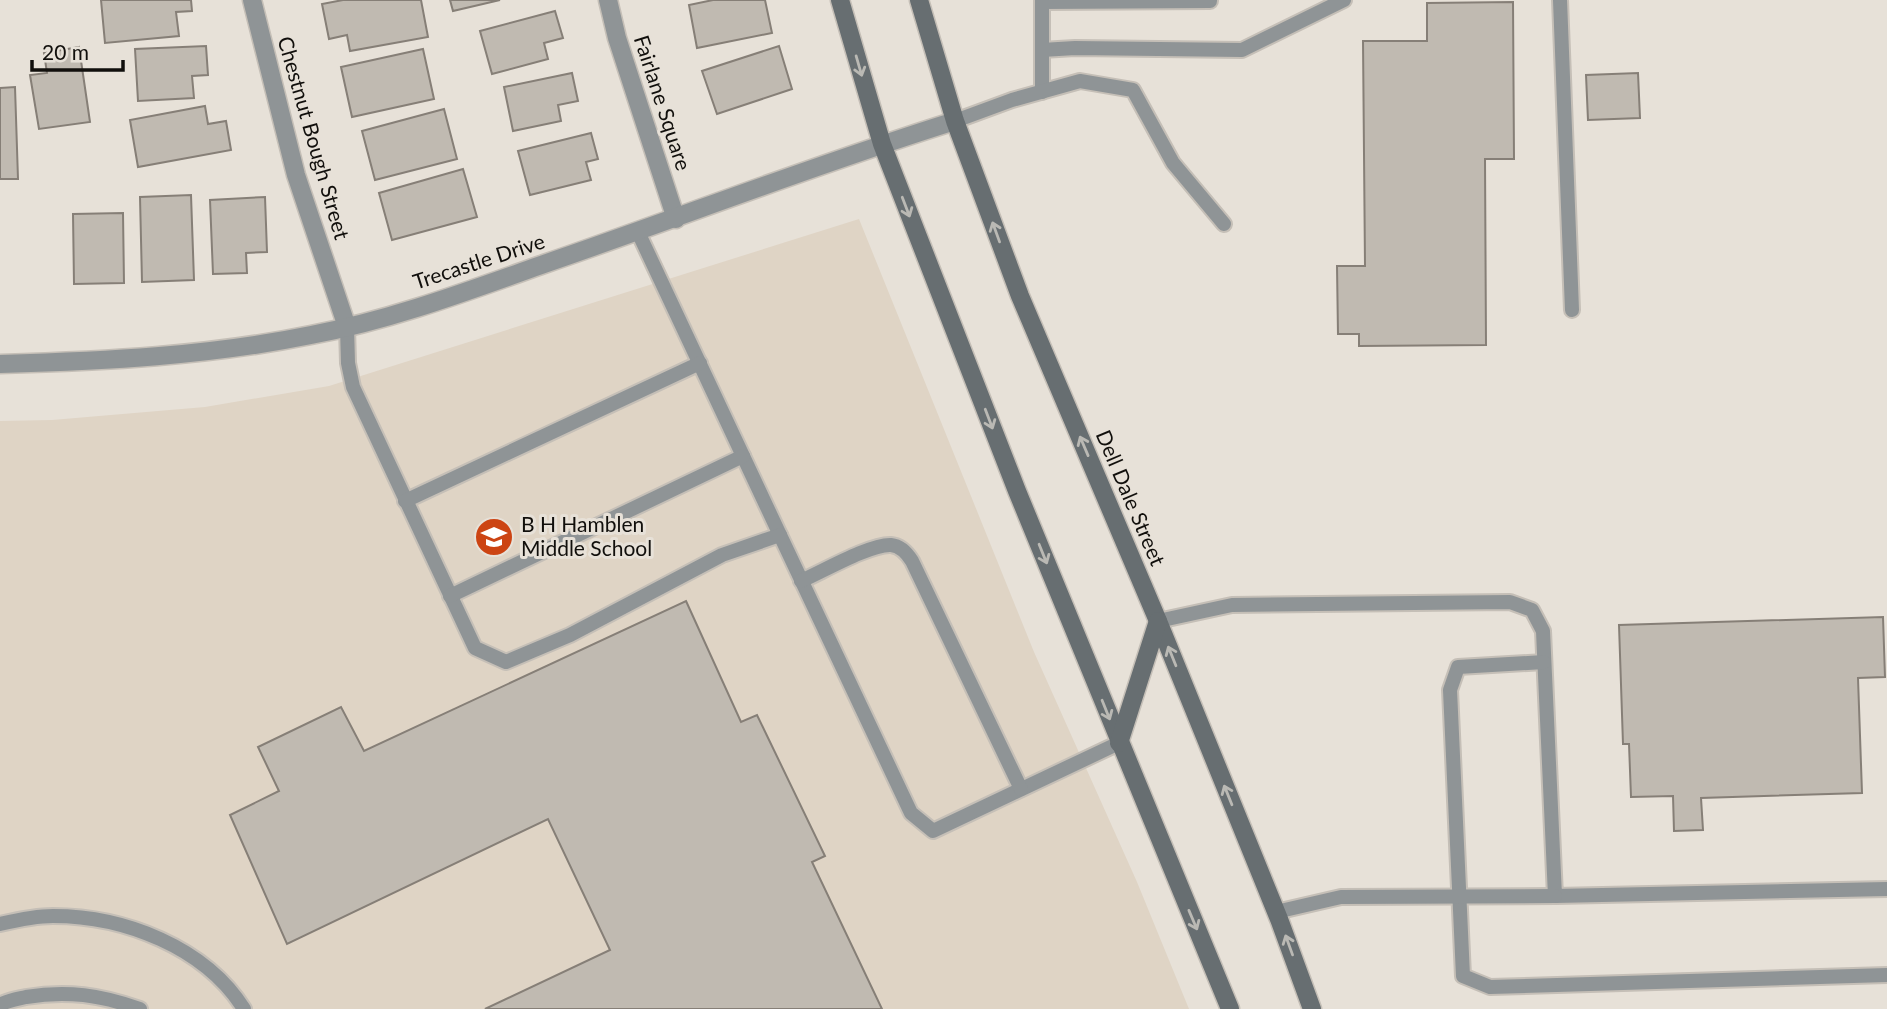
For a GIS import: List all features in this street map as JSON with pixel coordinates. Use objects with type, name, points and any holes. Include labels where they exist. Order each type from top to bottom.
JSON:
[{"type":"main road","points":[[840,0],[882,144],[1017,491],[1230,1009]]},
{"type":"main road","name":"Dell Dale Street","points":[[919,0],[955,121],[1020,296],[1158,621],[1276,912],[1312,1009]]},
{"type":"main road","points":[[1119,743],[1158,621]]},
{"type":"street","name":"Chestnut Bough Street","points":[[252,0],[296,175],[347,327]]},
{"type":"street","name":"Fairlane Square","points":[[608,0],[617,38],[676,219]]},
{"type":"street","name":"Trecastle Drive","points":[[0,364],[99,361],[206,352],[347,327],[466,292],[882,144],[955,121]]},
{"type":"lane","points":[[1042,50],[1242,50],[1321,5],[1344,0]]},
{"type":"lane","points":[[1560,0],[1572,310]]},
{"type":"lane","points":[[1042,92],[1042,1],[1210,1]]},
{"type":"lane","points":[[955,121],[1012,100],[1080,81],[1133,90],[1173,163],[1224,224]]},
{"type":"lane","points":[[638,232],[911,813],[933,831],[1119,743]]},
{"type":"lane","points":[[347,327],[348,363],[353,387],[475,648],[506,662],[570,635],[722,555],[780,535]]},
{"type":"lane","points":[[405,500],[700,363]]},
{"type":"lane","points":[[450,596],[743,456]]},
{"type":"lane","points":[[801,581],[874,548],[892,545],[905,550],[1021,789]]},
{"type":"lane","points":[[1158,621],[1232,605],[1510,602],[1532,610],[1543,631],[1555,896]]},
{"type":"lane","points":[[1544,662],[1458,667],[1450,690],[1463,976],[1490,987],[1887,975]]},
{"type":"lane","points":[[1276,912],[1340,897],[1461,898],[1887,889]]},
{"type":"lane","points":[[0,924],[51,916],[82,917],[113,923],[149,935],[184,952],[216,975],[244,1009]]},
{"type":"lane","points":[[0,1005],[7,1001],[43,994],[82,993],[139,1009]]},
{"type":"shaded area","name":"B H Hamblen Middle School","points":[[859,219],[1034,652],[1137,882],[1189,1009],[0,1009],[0,421],[52,420],[205,407],[329,386]]},
{"type":"building","points":[[101,0],[191,0],[192,11],[176,12],[179,36],[105,43]]},
{"type":"building","points":[[343,0],[421,0],[428,37],[350,51],[347,35],[329,39],[322,4]]},
{"type":"building","points":[[450,0],[500,0],[453,11]]},
{"type":"building","points":[[713,0],[765,0],[772,33],[697,48],[689,5]]},
{"type":"building","points":[[1513,2],[1514,159],[1485,159],[1486,345],[1359,346],[1359,334],[1338,334],[1337,266],[1365,266],[1363,41],[1427,41],[1427,3]]},
{"type":"building","points":[[555,11],[563,38],[544,43],[548,59],[492,74],[480,31]]},
{"type":"building","points":[[206,46],[208,75],[192,76],[194,98],[138,101],[135,49]]},
{"type":"building","points":[[779,46],[792,89],[717,114],[702,71]]},
{"type":"building","points":[[79,47],[90,122],[39,129],[30,75],[47,73],[44,53]]},
{"type":"building","points":[[423,49],[434,99],[352,117],[341,67]]},
{"type":"building","points":[[572,73],[578,101],[558,105],[561,121],[513,131],[504,87]]},
{"type":"building","points":[[1638,73],[1640,118],[1588,120],[1586,75]]},
{"type":"building","points":[[15,87],[18,179],[0,179],[0,88]]},
{"type":"building","points":[[205,106],[208,124],[226,121],[231,150],[138,167],[130,120]]},
{"type":"building","points":[[444,109],[457,159],[375,180],[362,131]]},
{"type":"building","points":[[591,133],[598,159],[586,162],[591,180],[530,195],[518,151]]},
{"type":"building","points":[[463,169],[477,217],[392,240],[379,193]]},
{"type":"building","points":[[191,195],[194,280],[142,282],[140,197]]},
{"type":"building","points":[[265,197],[267,252],[246,253],[247,273],[213,274],[210,200]]},
{"type":"building","points":[[123,213],[124,283],[74,284],[73,214]]},
{"type":"building","points":[[686,601],[741,722],[757,715],[825,856],[812,862],[882,1009],[485,1009],[610,950],[548,819],[287,944],[230,815],[279,791],[258,747],[341,707],[364,751]]},
{"type":"building","points":[[1883,617],[1885,677],[1858,678],[1862,793],[1701,798],[1703,830],[1674,831],[1673,796],[1631,797],[1629,744],[1623,744],[1619,625]]},
{"type":"place","name":"B H Hamblen Middle School","points":[[494,537]]}]
